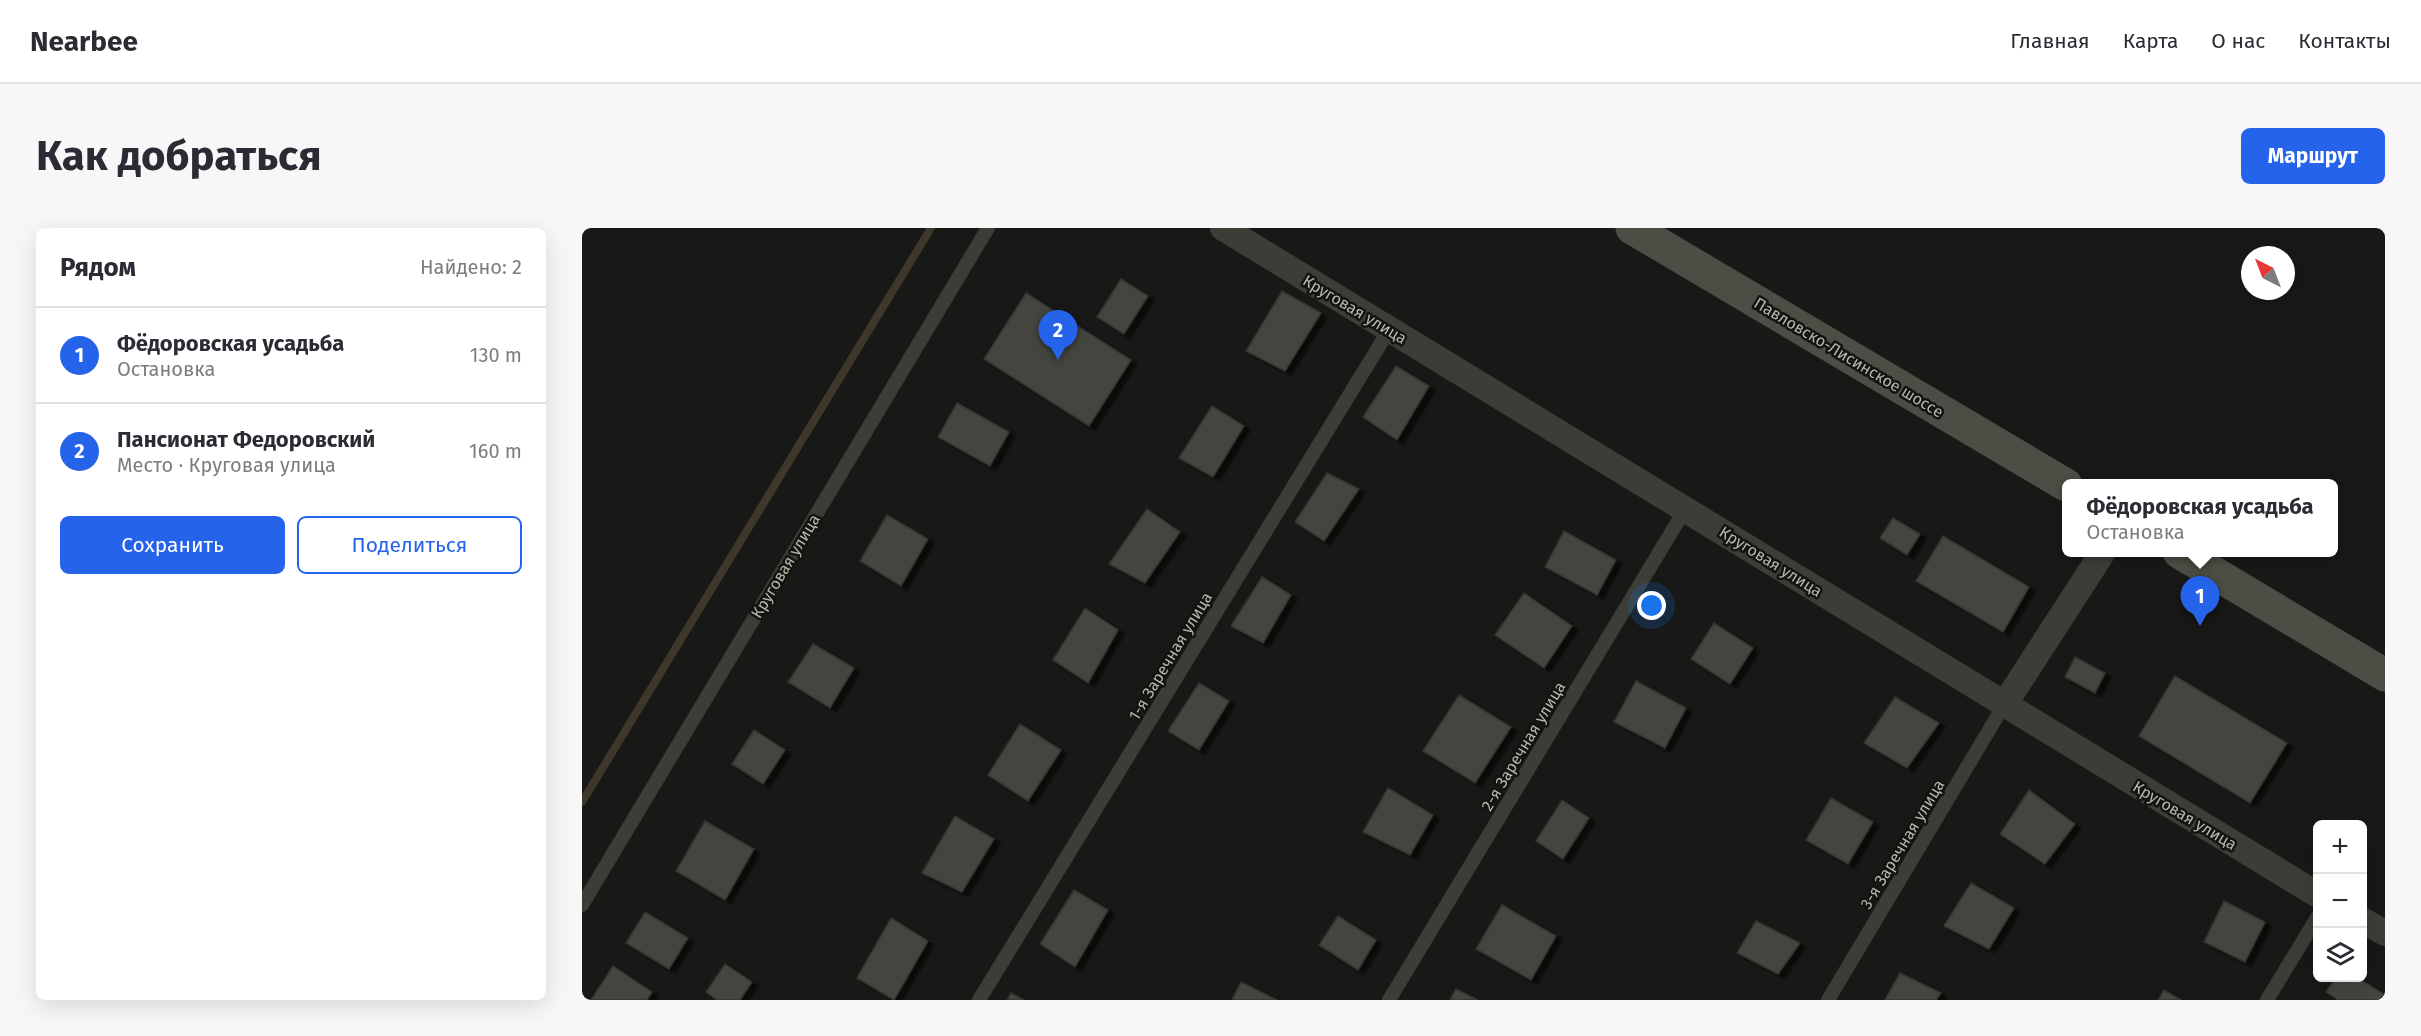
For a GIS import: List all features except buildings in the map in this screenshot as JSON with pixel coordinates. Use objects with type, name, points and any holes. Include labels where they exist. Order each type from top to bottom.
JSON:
[{"type":"main road","name":"Павловско-Лисинское шоссе","points":[[1632,228],[2062,482]]},
{"type":"main road","points":[[2188,557],[2385,675]]},
{"type":"street","name":"Круговая улица","points":[[1223,228],[2313,892]]},
{"type":"street","points":[[2004,705],[2100,557]]},
{"type":"street","points":[[2367,923],[2385,933]]},
{"type":"lane","name":"Круговая улица","points":[[582,905],[988,228]]},
{"type":"lane","name":"1-я Заречная улица","points":[[979,1000],[1389,330]]},
{"type":"lane","name":"2-я Заречная улица","points":[[1389,1000],[1686,508]]},
{"type":"lane","name":"3-я Заречная улица","points":[[1828,1000],[2004,705]]},
{"type":"lane","points":[[2267,1000],[2313,924]]},
{"type":"waterway","points":[[582,802],[931,228]]},
{"type":"place","name":"Пансионат Федоровский","points":[[1058,360]]},
{"type":"place","name":"Фёдоровская усадьба","points":[[2200,626]]}]
